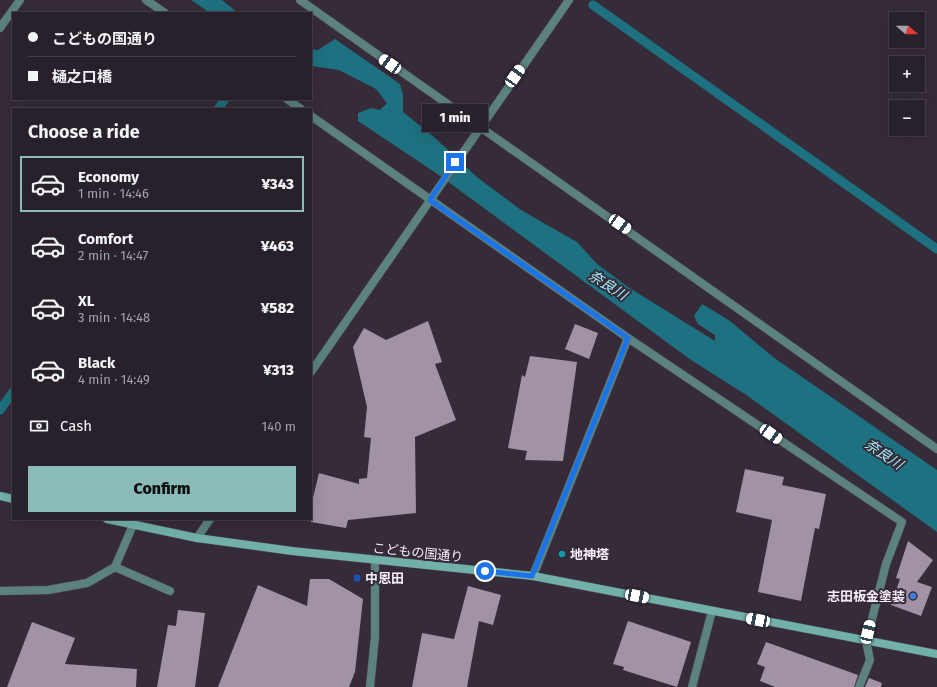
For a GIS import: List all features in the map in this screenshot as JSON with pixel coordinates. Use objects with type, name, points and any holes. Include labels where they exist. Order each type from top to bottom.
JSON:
[{"type":"main road","points":[[0,496],[12,499]]},
{"type":"main road","name":"こどもの国通り","points":[[111,520],[197,538],[292,551],[532,576],[937,654]]},
{"type":"street","points":[[0,28],[20,0]]},
{"type":"street","points":[[146,0],[164,12]]},
{"type":"street","points":[[300,0],[937,449]]},
{"type":"street","points":[[312,371],[479,127],[569,0]]},
{"type":"street","points":[[288,100],[300,108]]},
{"type":"street","points":[[312,117],[628,338],[902,522],[886,564],[866,641],[870,660],[859,687]]},
{"type":"street","points":[[532,576],[628,338]]},
{"type":"street","points":[[197,538],[209,520]]},
{"type":"street","points":[[0,592],[48,590],[87,583],[115,568],[133,525]]},
{"type":"street","points":[[370,687],[375,637],[375,560]]},
{"type":"street","points":[[115,568],[170,591]]},
{"type":"street","points":[[692,687],[712,611]]},
{"type":"water","points":[[191,0],[222,0],[237,12],[209,12]]},
{"type":"water","name":"奈良川","points":[[335,39],[400,84],[403,95],[403,112],[433,136],[478,178],[521,210],[577,242],[597,264],[628,287],[715,341],[715,335],[698,324],[694,316],[702,304],[730,321],[773,357],[937,470],[937,532],[745,394],[691,360],[436,173],[358,121],[358,113],[371,108],[380,110],[387,103],[376,89],[339,70],[312,66],[312,49],[318,50]]},
{"type":"building","points":[[428,321],[442,362],[435,364],[456,420],[415,437],[416,513],[348,520],[346,528],[311,522],[312,502],[319,473],[359,484],[359,479],[367,478],[371,438],[364,437],[367,407],[353,347],[364,328],[386,340]]},
{"type":"building","points":[[575,324],[598,333],[589,359],[565,349]]},
{"type":"building","points":[[530,356],[577,362],[563,461],[525,460],[527,451],[508,448],[522,375],[525,377]]},
{"type":"building","points":[[745,469],[784,477],[782,485],[826,494],[819,529],[815,528],[801,601],[758,592],[772,520],[736,512]]},
{"type":"building","points":[[908,541],[933,560],[917,582],[932,587],[921,616],[891,605],[900,579],[896,578]]},
{"type":"building","points":[[310,579],[329,579],[363,599],[355,672],[349,687],[218,687],[258,585],[307,606]]},
{"type":"building","points":[[468,586],[501,595],[493,625],[479,621],[467,687],[412,687],[422,633],[454,639]]},
{"type":"building","points":[[178,610],[205,613],[195,687],[157,687],[168,625],[176,626]]},
{"type":"building","points":[[628,621],[691,642],[677,687],[623,670],[624,667],[613,664]]},
{"type":"building","points":[[32,622],[75,638],[65,664],[137,669],[136,687],[7,687]]},
{"type":"building","points":[[766,642],[858,675],[854,687],[775,687],[760,681],[765,667],[757,664]]},
{"type":"building","points":[[869,678],[882,683],[881,687],[865,687]]},
{"type":"waterway","points":[[593,5],[937,249]]},
{"type":"waterway","points":[[219,108],[224,100]]},
{"type":"waterway","points":[[0,410],[12,393]]},
{"type":"place","name":"地神塔","points":[[562,554]]},
{"type":"place","name":"中恩田","points":[[357,578]]},
{"type":"place","name":"志田板金塗装","points":[[913,596]]},
{"type":"route","points":[[455,162],[430,200],[628,338],[532,576],[485,571]]}]
